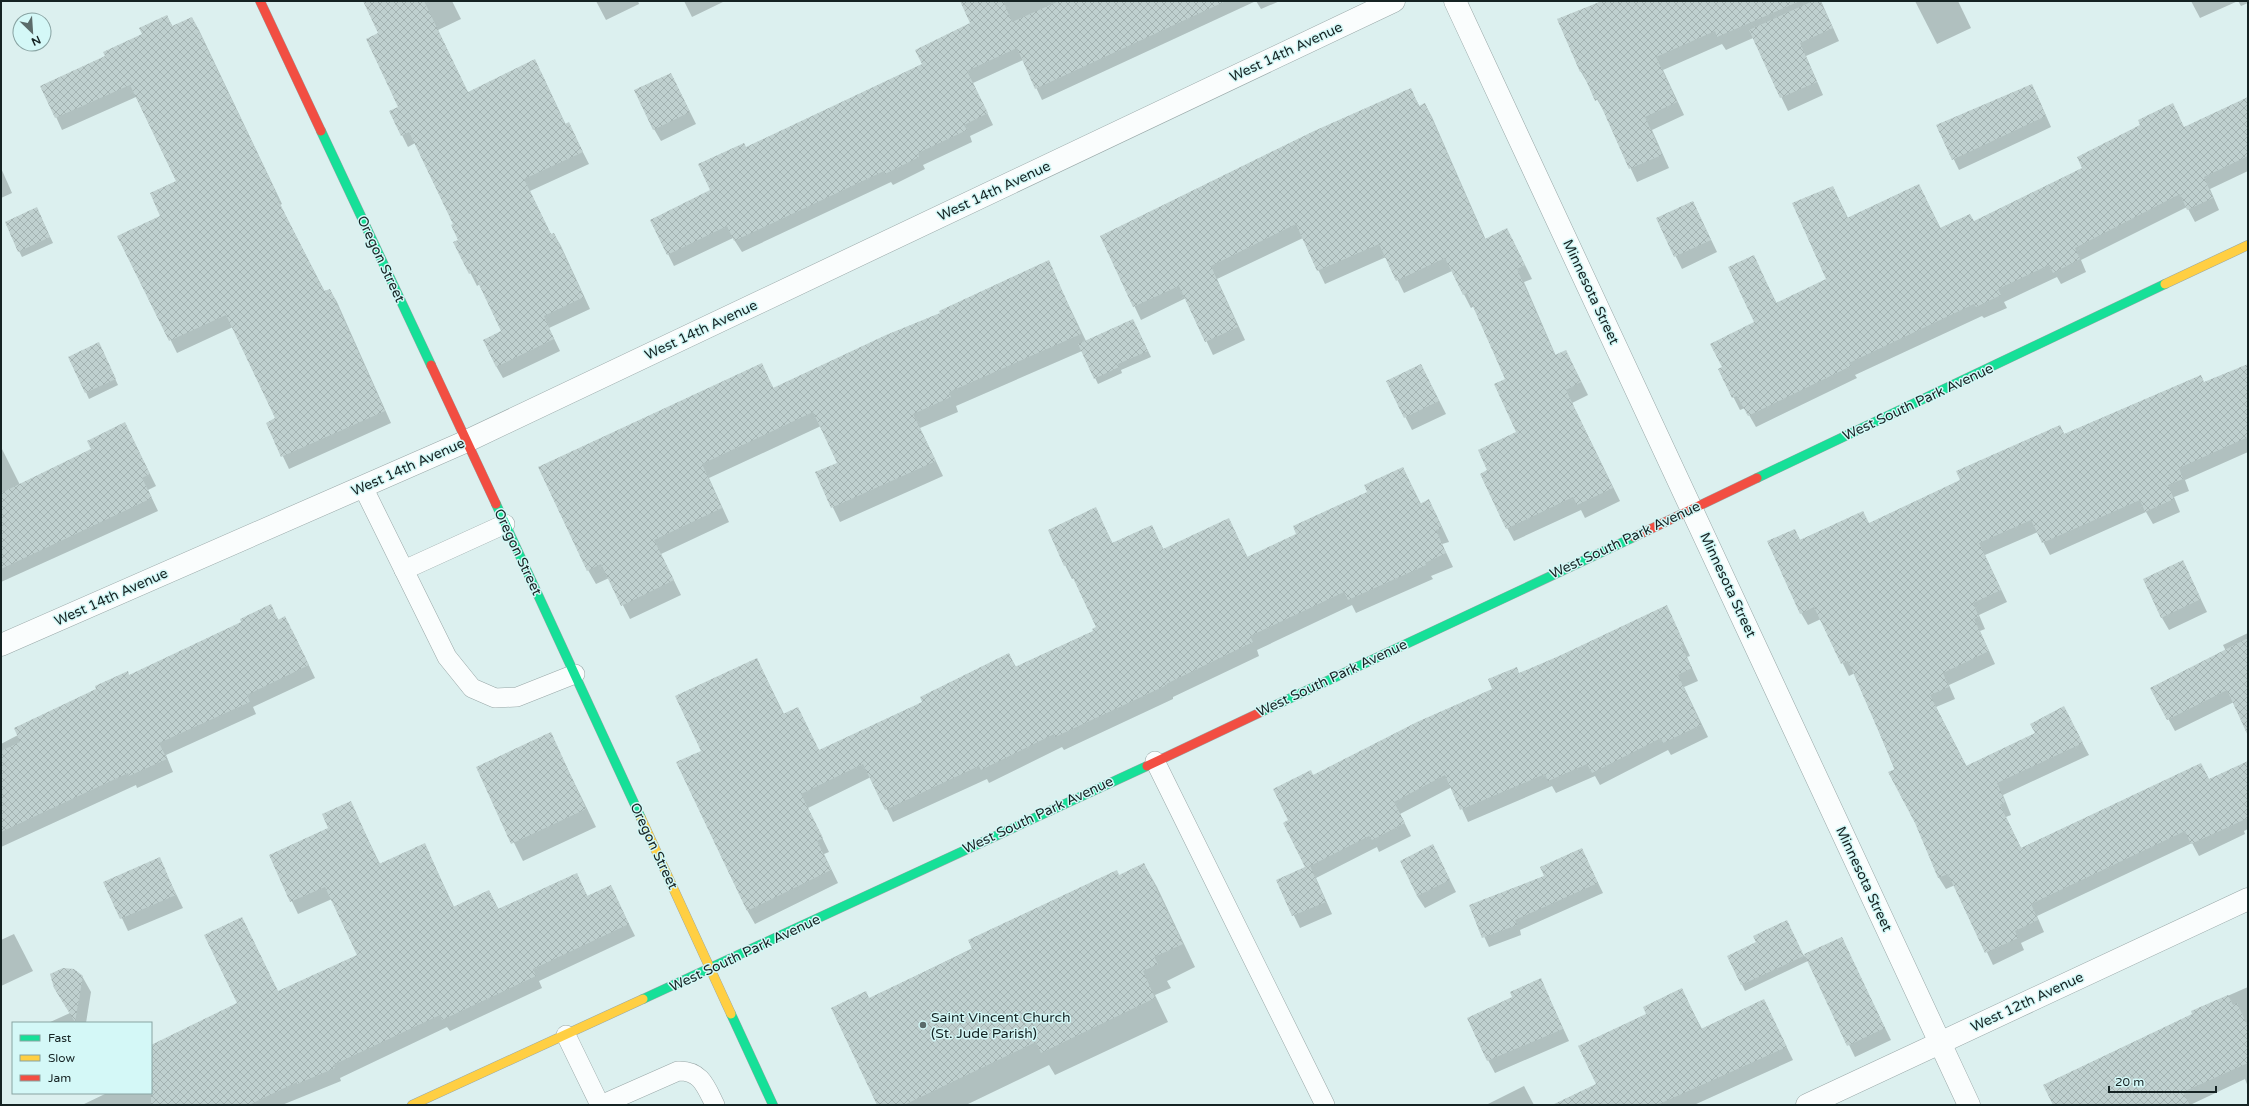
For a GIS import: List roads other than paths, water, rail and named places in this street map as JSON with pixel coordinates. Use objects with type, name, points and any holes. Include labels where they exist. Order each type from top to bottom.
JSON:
[{"type":"main road","name":"Oregon Street","points":[[260,1],[467,441],[773,1105]]},
{"type":"main road","name":"West South Park Avenue","points":[[412,1105],[711,969],[1692,509],[2248,245]]},
{"type":"street","name":"West 14th Avenue","points":[[1,645],[467,441],[1394,1]]},
{"type":"street","name":"Minnesota Street","points":[[1455,1],[1969,1105]]},
{"type":"street","name":"West 12th Avenue","points":[[1806,1105],[2248,899]]},
{"type":"lane","points":[[363,487],[447,657],[472,688],[495,698],[517,697],[575,674]]},
{"type":"lane","points":[[404,570],[505,524]]},
{"type":"lane","points":[[1155,761],[1325,1105]]},
{"type":"lane","points":[[566,1035],[600,1105],[678,1071],[687,1071],[701,1079],[715,1105]]},
{"type":"place","name":"Saint Vincent Church (St. Jude Parish)","points":[[923,1025]]}]
